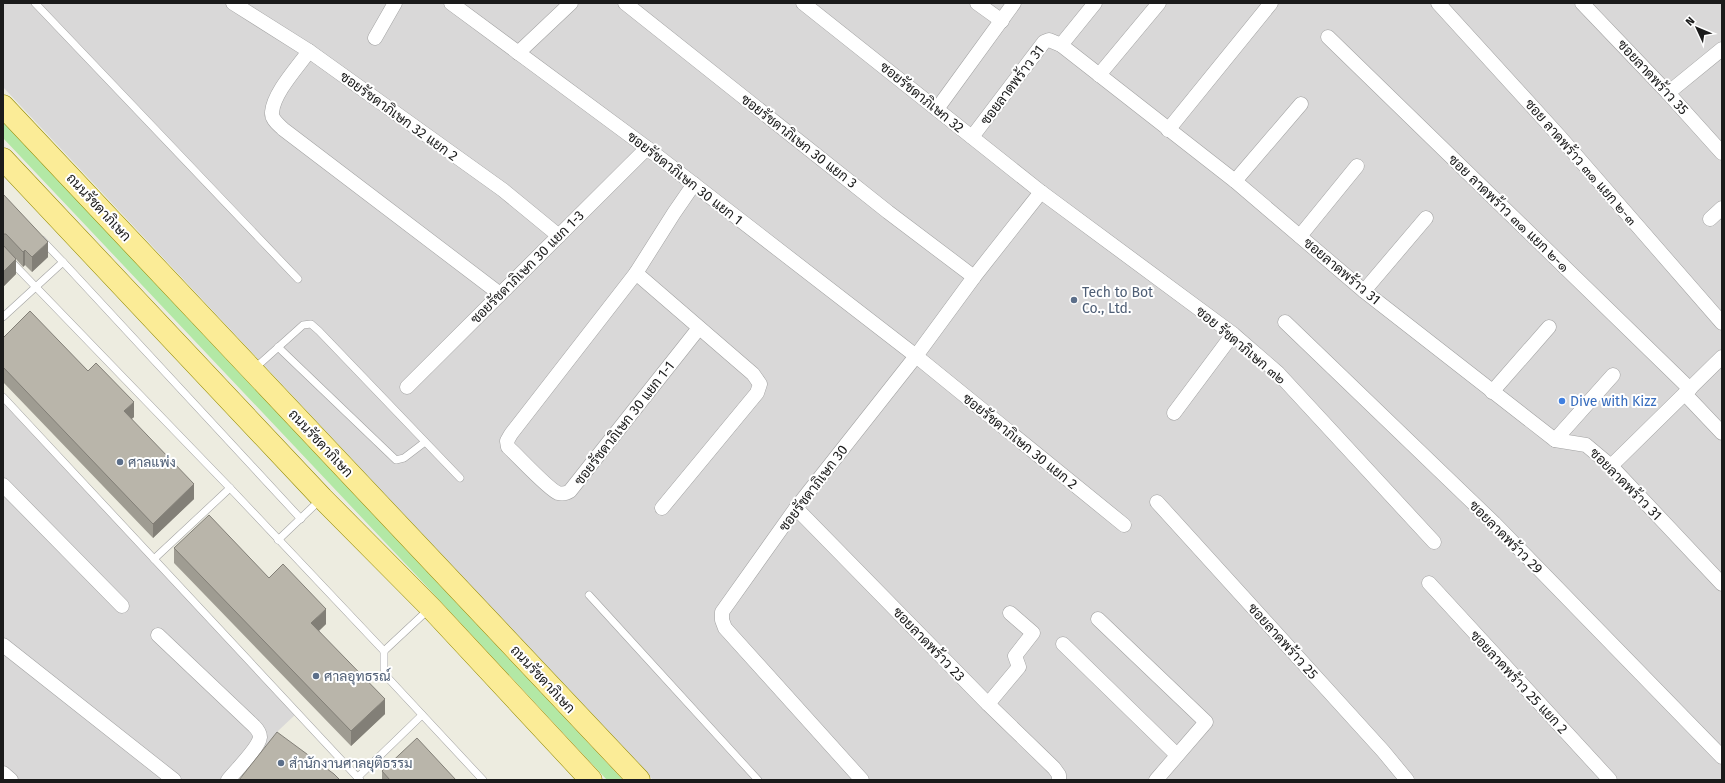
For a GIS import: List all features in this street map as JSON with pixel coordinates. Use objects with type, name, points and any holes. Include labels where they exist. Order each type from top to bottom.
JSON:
[{"type":"main road","name":"ถนนรัชดาภิเษก","points":[[3,106],[639,780]]},
{"type":"main road","points":[[3,158],[322,498],[431,608],[591,780]]},
{"type":"street","name":"ซอยรัชดาภิเษก 32 แยก 2","points":[[233,3],[309,51],[503,190],[559,236]]},
{"type":"street","points":[[375,38],[395,3]]},
{"type":"street","name":"ซอยรัชดาภิเษก 30 แยก 1","points":[[451,3],[647,148],[916,356]]},
{"type":"street","points":[[518,53],[571,3]]},
{"type":"street","name":"ซอยรัชดาภิเษก 30 แยก 3","points":[[625,3],[888,212],[974,277]]},
{"type":"street","name":"ซอยรัชดาภิเษก 32","points":[[803,3],[1041,192]]},
{"type":"street","points":[[977,3],[1002,21]]},
{"type":"street","points":[[937,109],[1014,3]]},
{"type":"street","points":[[1061,45],[1095,3]]},
{"type":"street","points":[[1099,75],[1159,3]]},
{"type":"street","points":[[1168,130],[1271,3]]},
{"type":"street","name":"ซอย ลาดพร้าว ๓๑ แยก ๒-๓","points":[[1438,3],[1565,143],[1722,323]]},
{"type":"street","name":"ซอยลาดพร้าว 35","points":[[1582,3],[1668,93],[1722,153]]},
{"type":"street","name":"ซอย ลาดพร้าว ๓๑ แยก ๒-๑","points":[[1328,36],[1687,391],[1722,434]]},
{"type":"street","name":"ซอยลาดพร้าว 31","points":[[972,137],[1044,42],[1049,40],[1061,45],[1235,182],[1364,291],[1492,392],[1555,440],[1586,445],[1611,466],[1722,584]]},
{"type":"street","points":[[1668,93],[1722,49]]},
{"type":"street","points":[[309,51],[278,95],[272,112],[274,121],[500,294]]},
{"type":"street","points":[[1235,182],[1301,104]]},
{"type":"street","name":"ซอยรัชดาภิเษก 30 แยก 1-3","points":[[407,387],[647,148]]},
{"type":"street","points":[[1300,236],[1357,166]]},
{"type":"street","name":"ซอยรัชดาภิเษก 30 แยก 1-1","points":[[694,184],[636,273],[511,434],[507,441],[508,447],[558,493],[566,493],[570,491],[699,328]]},
{"type":"street","name":"ซอยรัชดาภิเษก 30","points":[[862,780],[725,628],[722,620],[722,612],[796,508],[916,356],[974,277],[1041,192]]},
{"type":"street","name":"ซอย รัชดาภิเษก ๓๒","points":[[1041,192],[1233,334],[1278,373],[1434,542]]},
{"type":"street","points":[[1710,219],[1722,208]]},
{"type":"street","points":[[1364,291],[1426,218]]},
{"type":"street","points":[[636,273],[753,374],[760,384],[757,393],[662,508]]},
{"type":"street","name":"ซอยลาดพร้าว 29","points":[[1284,322],[1494,523],[1722,757]]},
{"type":"street","points":[[1492,392],[1549,327]]},
{"type":"street","points":[[1174,413],[1233,334]]},
{"type":"street","name":"ซอยรัชดาภิเษก 30 แยก 2","points":[[916,356],[1124,525]]},
{"type":"street","points":[[1611,466],[1722,357]]},
{"type":"street","points":[[1555,440],[1613,375]]},
{"type":"street","points":[[3,485],[122,606]]},
{"type":"street","name":"ซอยลาดพร้าว 25","points":[[1157,502],[1383,751],[1407,780]]},
{"type":"street","name":"ซอยลาดพร้าว 23","points":[[796,508],[988,704],[1054,768],[1059,775],[1059,780]]},
{"type":"street","name":"ซอยลาดพร้าว 25 แยก 2","points":[[1429,584],[1610,780]]},
{"type":"street","points":[[988,704],[1019,667],[1015,656],[1033,633],[1010,613]]},
{"type":"street","points":[[1098,619],[1206,722],[1156,780]]},
{"type":"street","points":[[158,635],[259,733],[260,738],[257,746],[228,780]]},
{"type":"street","points":[[1063,644],[1177,755]]},
{"type":"street","points":[[3,646],[174,780]]},
{"type":"street","points":[[3,773],[11,780]]},
{"type":"lane","points":[[35,3],[298,279]]},
{"type":"lane","points":[[36,234],[301,519]]},
{"type":"lane","points":[[3,253],[230,488],[384,651],[384,669],[388,678],[483,780]]},
{"type":"lane","points":[[3,317],[63,262]]},
{"type":"lane","points":[[253,371],[303,325],[311,324],[460,478]]},
{"type":"lane","points":[[278,347],[396,460],[404,458],[425,442]]},
{"type":"lane","points":[[3,397],[359,778],[422,715]]},
{"type":"lane","points":[[154,559],[230,488]]},
{"type":"lane","points":[[278,540],[322,498]]},
{"type":"lane","points":[[589,595],[758,780]]},
{"type":"lane","points":[[384,651],[431,608]]},
{"type":"shaded area","points":[[3,3],[1722,3],[1722,780],[653,780],[3,87]]},
{"type":"shaded area","points":[[3,402],[296,714],[279,730],[238,780],[3,780]]},
{"type":"green space","points":[[3,122],[623,780],[607,780],[416,575],[3,138]]},
{"type":"building","points":[[3,194],[48,242],[32,257],[25,250],[23,252],[6,234],[3,234]]},
{"type":"building","points":[[3,245],[16,259],[3,272]]},
{"type":"building","name":"ศาลแพ่ง","points":[[30,311],[88,371],[96,363],[134,402],[124,411],[194,484],[153,524],[3,367],[3,338]]},
{"type":"building","name":"ศาลอุทธรณ์","points":[[209,515],[269,578],[283,564],[326,609],[311,623],[385,699],[351,731],[174,548]]},
{"type":"building","points":[[277,732],[334,774],[340,780],[239,780]]},
{"type":"building","points":[[417,738],[456,780],[390,780],[382,771]]},
{"type":"place","name":"Tech to Bot Co., Ltd.","points":[[1074,300]]},
{"type":"place","name":"Dive with Kizz","points":[[1562,401]]},
{"type":"place","name":"ศาลแพ่ง","points":[[120,462]]},
{"type":"place","name":"ศาลอุทธรณ์","points":[[316,676]]},
{"type":"place","name":"สำนักงานศาลยุติธรรม","points":[[281,763]]}]
